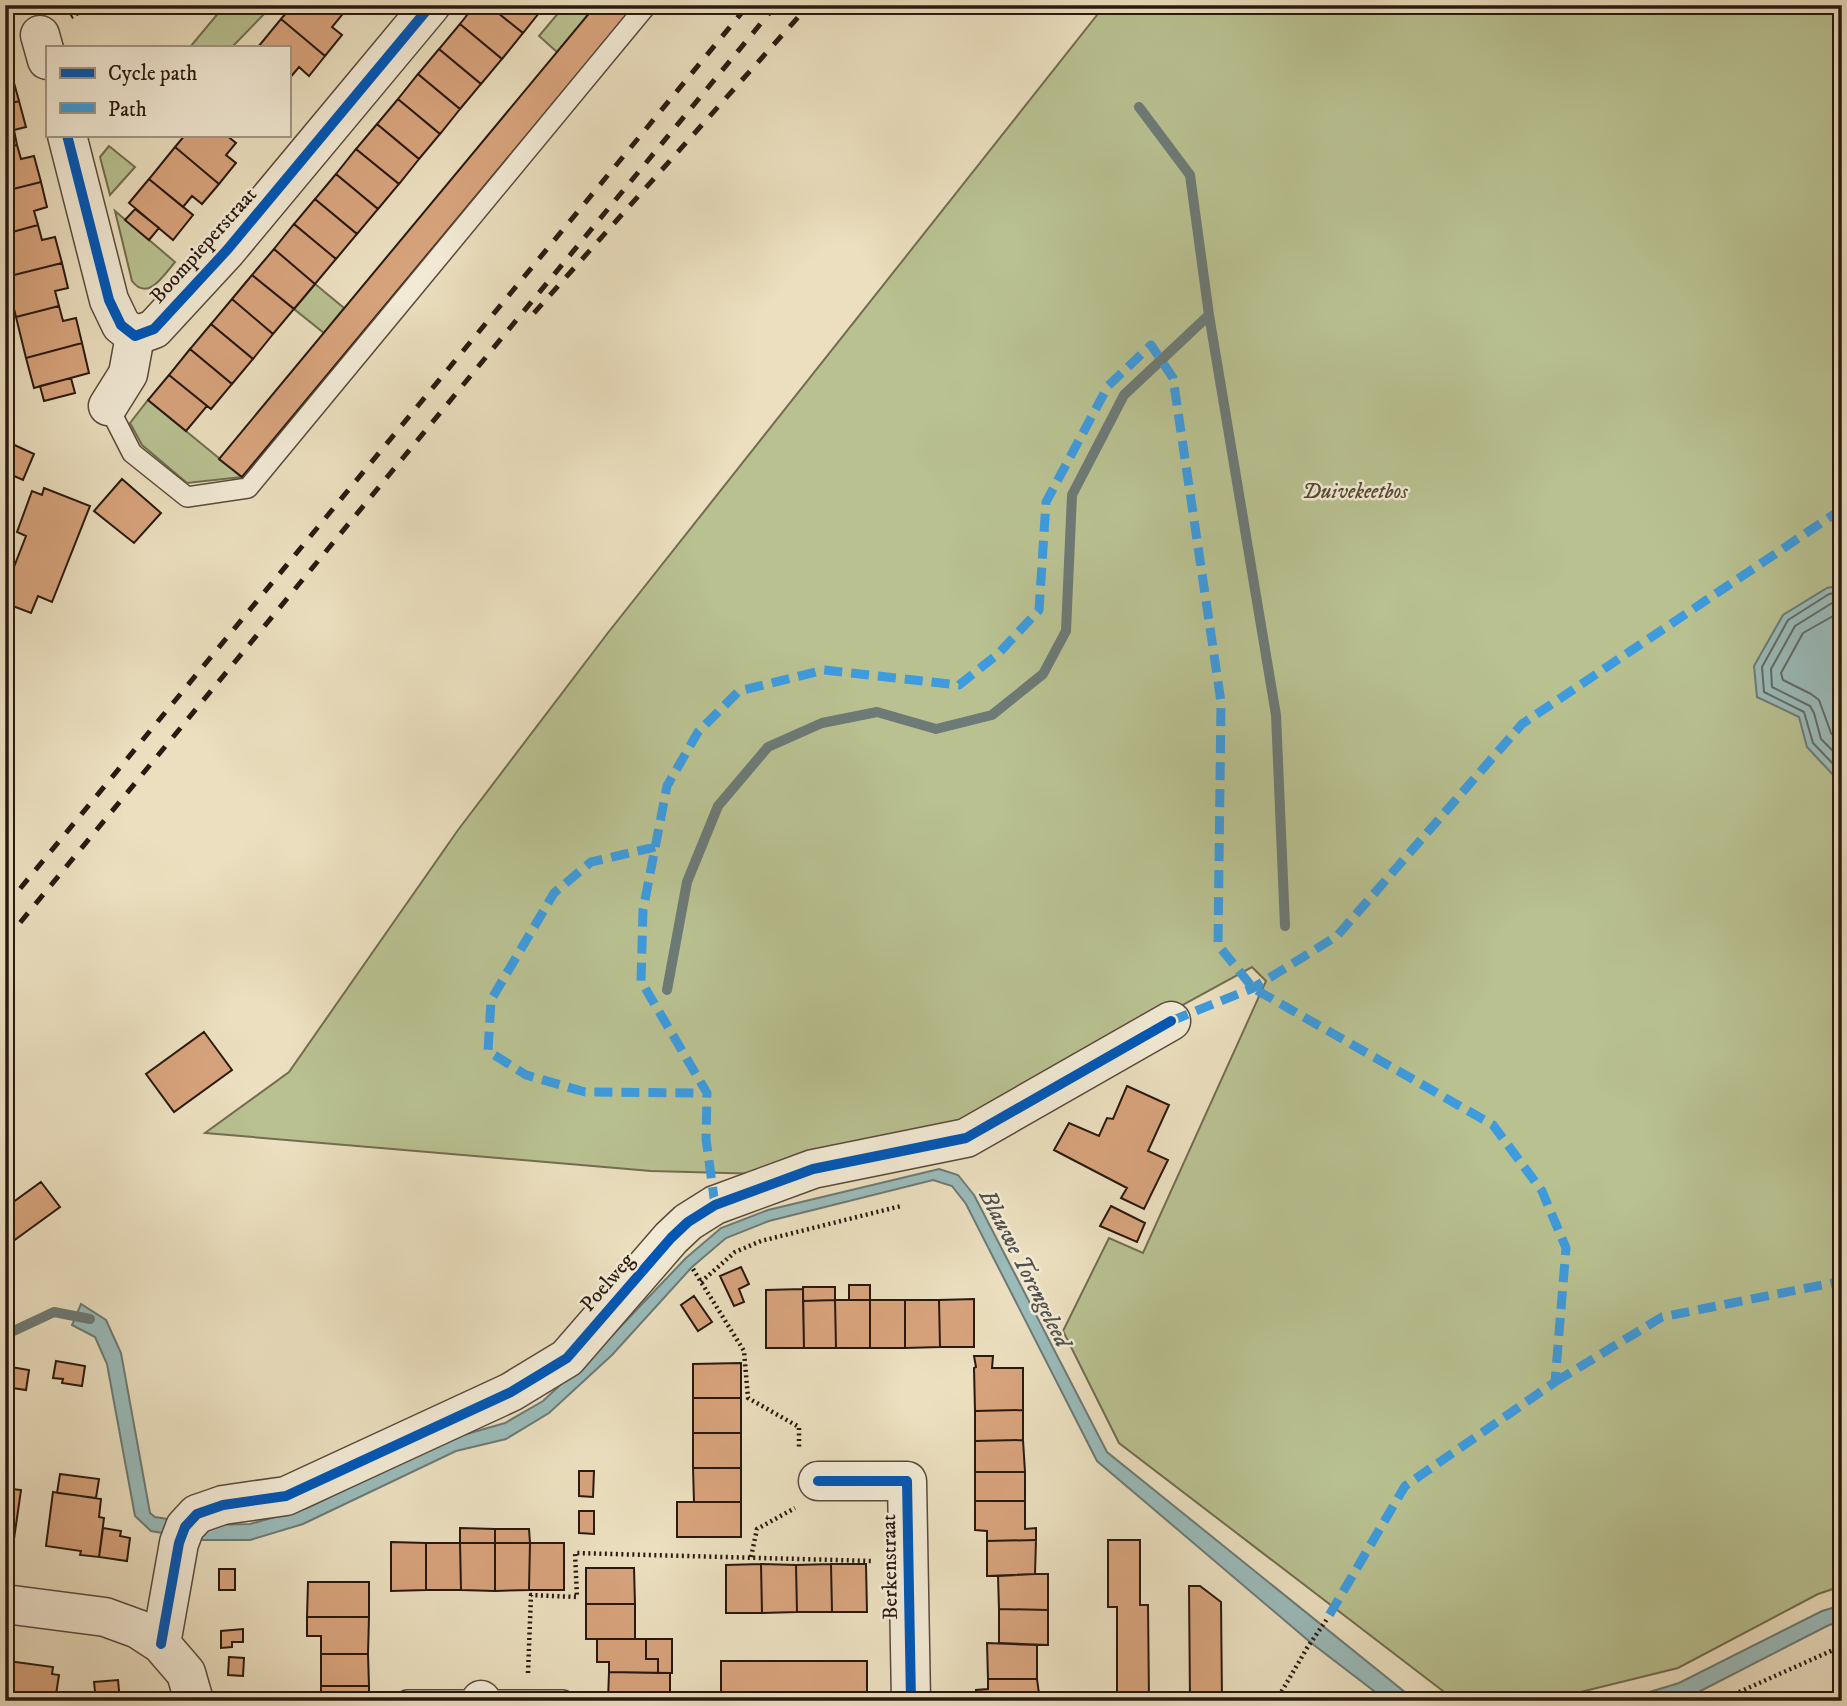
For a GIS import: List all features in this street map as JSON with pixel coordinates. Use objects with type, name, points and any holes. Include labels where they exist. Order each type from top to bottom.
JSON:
[{"type":"street","name":"Boompieperstraat","points":[[135,336],[154,329],[227,250],[431,5]]},
{"type":"street","points":[[67,136],[109,300],[121,325],[135,336],[128,374],[108,406]]},
{"type":"street","name":"Poelweg","points":[[161,1644],[179,1543],[185,1527],[197,1514],[223,1505],[286,1496],[511,1392],[567,1357],[671,1238],[688,1222],[715,1205],[813,1169],[966,1138],[1171,1021]]},
{"type":"street","name":"Berkenstraat","points":[[809,1480],[907,1480],[911,1701]]},
{"type":"street","points":[[5,1604],[105,1617],[138,1629],[161,1644],[186,1673],[194,1701]]},
{"type":"lane","points":[[108,406],[132,453],[187,497],[248,488],[647,5]]},
{"type":"lane","points":[[407,1700],[563,1700]]},
{"type":"path","points":[[701,1282],[735,1252],[761,1241],[901,1206]]},
{"type":"path","points":[[696,1274],[744,1351],[748,1398],[799,1427],[809,1480],[802,1504],[757,1529],[751,1558]]},
{"type":"path","points":[[527,1700],[531,1595],[577,1597],[575,1553],[908,1562]]},
{"type":"path","points":[[1276,1701],[1327,1619]]},
{"type":"path","points":[[1718,1701],[1842,1646]]},
{"type":"green space","points":[[225,5],[265,5],[269,9],[233,46],[191,46]]},
{"type":"green space","points":[[565,5],[578,5],[589,14],[557,52],[539,36]]},
{"type":"green space","name":"Duivekeetbos","points":[[1105,5],[1842,5],[1842,1586],[1818,1594],[1678,1668],[1544,1701],[1456,1701],[1119,1443],[1063,1331],[1109,1238],[1143,1253],[1266,981],[1252,967],[925,1146],[768,1174],[651,1171],[205,1133],[289,1072],[458,830],[607,634]]},
{"type":"green space","points":[[109,146],[135,167],[110,195],[100,157]]},
{"type":"green space","points":[[115,211],[175,262],[150,288],[138,287],[132,281]]},
{"type":"green space","points":[[315,284],[344,308],[324,333],[294,309]]},
{"type":"green space","points":[[148,400],[242,477],[187,483],[142,445],[130,423]]},
{"type":"water","points":[[1842,585],[1842,775],[1836,778],[1807,747],[1799,717],[1757,697],[1754,666],[1783,615],[1827,588]]},
{"type":"water","points":[[939,1169],[958,1175],[974,1195],[1107,1452],[1416,1701],[1387,1701],[1310,1642],[1097,1461],[966,1204],[952,1186],[933,1180],[769,1221],[726,1238],[692,1267],[612,1355],[549,1413],[506,1439],[456,1451],[303,1524],[250,1540],[203,1540],[151,1531],[135,1516],[107,1364],[95,1337],[72,1325],[81,1304],[106,1320],[121,1353],[150,1513],[155,1517],[206,1525],[250,1524],[307,1508],[453,1438],[505,1423],[543,1401],[602,1346],[686,1258],[721,1228],[768,1210]]},
{"type":"water","points":[[1842,1605],[1842,1622],[1829,1625],[1685,1699],[1620,1701],[1679,1683],[1822,1611]]},
{"type":"building","points":[[293,5],[330,5],[342,15],[332,27],[342,35],[325,56],[281,19]]},
{"type":"building","points":[[475,5],[488,5],[523,33],[502,59],[460,24]]},
{"type":"building","points":[[488,5],[539,5],[543,8],[523,33]]},
{"type":"building","points":[[596,5],[635,5],[242,477],[219,459]]},
{"type":"building","points":[[281,19],[325,56],[309,76],[299,67],[290,78],[290,46],[259,46]]},
{"type":"building","points":[[460,24],[502,59],[481,84],[439,49]]},
{"type":"building","points":[[439,49],[481,84],[460,109],[418,74]]},
{"type":"building","points":[[11,72],[19,101],[5,105],[5,73]]},
{"type":"building","points":[[418,74],[460,109],[440,134],[398,99]]},
{"type":"building","points":[[398,99],[440,134],[419,159],[377,124]]},
{"type":"building","points":[[19,101],[26,127],[14,130],[17,145],[5,148],[5,105]]},
{"type":"building","points":[[377,124],[419,159],[399,184],[356,149]]},
{"type":"building","points":[[184,136],[227,136],[236,143],[226,155],[236,163],[219,184],[175,147]]},
{"type":"building","points":[[17,145],[21,159],[34,156],[41,182],[5,191],[5,148]]},
{"type":"building","points":[[175,147],[219,184],[202,204],[192,196],[183,207],[149,179]]},
{"type":"building","points":[[356,149],[399,184],[378,209],[336,174]]},
{"type":"building","points":[[336,174],[378,209],[357,234],[315,199]]},
{"type":"building","points":[[149,179],[193,215],[173,240],[129,203]]},
{"type":"building","points":[[41,182],[47,207],[34,211],[38,225],[5,234],[5,191]]},
{"type":"building","points":[[315,199],[357,234],[336,259],[294,224]]},
{"type":"building","points":[[135,209],[159,228],[149,240],[125,220]]},
{"type":"building","points":[[294,224],[336,259],[315,284],[274,249]]},
{"type":"building","points":[[38,225],[42,240],[55,237],[62,263],[6,277],[5,234]]},
{"type":"building","points":[[274,249],[315,284],[294,309],[252,275]]},
{"type":"building","points":[[62,263],[68,288],[55,291],[59,306],[16,317],[6,277]]},
{"type":"building","points":[[252,275],[294,309],[273,334],[232,299]]},
{"type":"building","points":[[232,299],[273,334],[253,359],[211,324]]},
{"type":"building","points":[[59,306],[63,321],[76,318],[82,343],[26,358],[16,317]]},
{"type":"building","points":[[211,324],[253,359],[232,384],[190,349]]},
{"type":"building","points":[[82,343],[89,373],[34,388],[26,358]]},
{"type":"building","points":[[190,349],[232,384],[211,409],[169,375]]},
{"type":"building","points":[[169,375],[207,406],[186,431],[148,400]]},
{"type":"building","points":[[71,378],[75,393],[44,401],[40,386]]},
{"type":"building","points":[[8,442],[34,454],[23,480],[5,472],[5,449]]},
{"type":"building","points":[[122,479],[161,513],[134,543],[94,511]]},
{"type":"building","points":[[44,488],[90,506],[52,602],[38,596],[31,613],[5,603],[5,590],[26,536],[17,532],[32,491],[42,495]]},
{"type":"building","points":[[204,1032],[232,1070],[174,1112],[146,1074]]},
{"type":"building","points":[[1127,1086],[1169,1105],[1148,1151],[1168,1160],[1144,1209],[1121,1198],[1127,1188],[1054,1150],[1069,1123],[1099,1136],[1107,1118],[1113,1119]]},
{"type":"building","points":[[41,1182],[60,1207],[5,1247],[5,1208]]},
{"type":"building","points":[[1111,1206],[1145,1223],[1137,1242],[1100,1226]]},
{"type":"building","points":[[741,1267],[749,1284],[739,1289],[744,1302],[734,1306],[720,1276]]},
{"type":"building","points":[[849,1285],[870,1285],[870,1300],[849,1300]]},
{"type":"building","points":[[803,1287],[835,1287],[835,1300],[803,1301]]},
{"type":"building","points":[[803,1289],[804,1348],[766,1348],[766,1290]]},
{"type":"building","points":[[694,1296],[712,1322],[698,1331],[681,1305]]},
{"type":"building","points":[[974,1299],[974,1347],[940,1347],[939,1300]]},
{"type":"building","points":[[835,1300],[870,1300],[870,1348],[836,1348]]},
{"type":"building","points":[[835,1300],[836,1348],[804,1348],[803,1301]]},
{"type":"building","points":[[870,1300],[905,1300],[905,1348],[870,1348]]},
{"type":"building","points":[[905,1300],[939,1300],[940,1347],[905,1348]]},
{"type":"building","points":[[974,1356],[993,1356],[992,1368],[1023,1368],[1023,1410],[975,1411]]},
{"type":"building","points":[[56,1361],[85,1366],[82,1386],[62,1383],[63,1379],[53,1378]]},
{"type":"building","points":[[741,1363],[741,1398],[693,1398],[693,1364]]},
{"type":"building","points":[[5,1366],[29,1370],[26,1390],[5,1387]]},
{"type":"building","points":[[693,1398],[741,1398],[741,1433],[693,1433]]},
{"type":"building","points":[[1023,1410],[1023,1440],[975,1441],[975,1411]]},
{"type":"building","points":[[693,1433],[741,1433],[741,1468],[693,1468]]},
{"type":"building","points":[[1023,1440],[1025,1472],[975,1472],[975,1441]]},
{"type":"building","points":[[693,1468],[741,1468],[741,1502],[694,1502]]},
{"type":"building","points":[[579,1471],[594,1471],[593,1497],[579,1496]]},
{"type":"building","points":[[975,1472],[1025,1472],[1025,1501],[975,1501]]},
{"type":"building","points":[[60,1474],[99,1479],[96,1498],[57,1493]]},
{"type":"building","points":[[5,1488],[21,1490],[13,1546],[5,1545]]},
{"type":"building","points":[[53,1492],[101,1499],[99,1517],[104,1518],[99,1557],[80,1555],[81,1551],[46,1546]]},
{"type":"building","points":[[975,1501],[1025,1501],[1025,1529],[1036,1528],[1036,1540],[987,1541],[987,1531],[975,1530]]},
{"type":"building","points":[[677,1502],[741,1502],[741,1537],[677,1537]]},
{"type":"building","points":[[579,1511],[594,1511],[594,1534],[579,1533]]},
{"type":"building","points":[[103,1528],[121,1531],[120,1536],[130,1538],[127,1561],[99,1557]]},
{"type":"building","points":[[460,1528],[495,1529],[495,1543],[460,1543]]},
{"type":"building","points":[[495,1529],[529,1529],[530,1543],[495,1543]]},
{"type":"building","points":[[1036,1540],[1035,1574],[987,1576],[987,1541]]},
{"type":"building","points":[[1108,1540],[1140,1540],[1140,1605],[1148,1605],[1149,1700],[1108,1701],[1117,1699],[1117,1607],[1108,1607]]},
{"type":"building","points":[[391,1542],[426,1543],[426,1590],[391,1591]]},
{"type":"building","points":[[426,1543],[460,1543],[461,1590],[426,1590]]},
{"type":"building","points":[[460,1543],[495,1543],[495,1591],[461,1590]]},
{"type":"building","points":[[495,1543],[530,1543],[529,1590],[495,1591]]},
{"type":"building","points":[[530,1543],[564,1543],[564,1590],[529,1590]]},
{"type":"building","points":[[761,1564],[796,1565],[797,1612],[762,1613]]},
{"type":"building","points":[[761,1564],[762,1613],[726,1613],[726,1565]]},
{"type":"building","points":[[831,1564],[866,1564],[867,1612],[832,1612]]},
{"type":"building","points":[[831,1564],[832,1612],[797,1612],[796,1565]]},
{"type":"building","points":[[586,1568],[634,1568],[635,1604],[586,1604]]},
{"type":"building","points":[[219,1569],[235,1569],[235,1590],[219,1590]]},
{"type":"building","points":[[1048,1574],[1048,1610],[999,1609],[998,1576]]},
{"type":"building","points":[[308,1582],[369,1582],[369,1617],[307,1617]]},
{"type":"building","points":[[1189,1586],[1200,1586],[1221,1602],[1222,1701],[1190,1701]]},
{"type":"building","points":[[586,1604],[635,1604],[635,1639],[586,1639]]},
{"type":"building","points":[[999,1609],[1048,1610],[1048,1645],[999,1643]]},
{"type":"building","points":[[307,1617],[369,1617],[368,1654],[321,1654],[321,1636],[307,1636]]},
{"type":"building","points":[[243,1629],[243,1642],[232,1642],[232,1647],[221,1648],[221,1631]]},
{"type":"building","points":[[597,1639],[646,1639],[646,1659],[658,1659],[658,1673],[609,1672],[609,1662],[597,1662]]},
{"type":"building","points":[[646,1639],[672,1639],[672,1673],[658,1673],[658,1659],[646,1659]]},
{"type":"building","points":[[987,1643],[1037,1645],[1037,1679],[988,1679]]},
{"type":"building","points":[[321,1654],[368,1654],[369,1686],[321,1686]]},
{"type":"building","points":[[229,1657],[244,1658],[243,1676],[228,1675]]},
{"type":"building","points":[[8,1661],[53,1667],[52,1674],[59,1675],[55,1701],[5,1701]]},
{"type":"building","points":[[721,1661],[867,1661],[867,1693],[721,1693]]},
{"type":"building","points":[[609,1672],[670,1673],[670,1701],[608,1701]]},
{"type":"building","points":[[988,1679],[1037,1679],[1040,1701],[976,1701],[976,1690],[988,1689]]},
{"type":"building","points":[[118,1680],[120,1701],[96,1701],[94,1682]]},
{"type":"building","points":[[321,1686],[369,1686],[369,1701],[321,1701]]},
{"type":"building","points":[[692,1693],[721,1693],[721,1701],[692,1701]]},
{"type":"waterway","points":[[1139,107],[1190,175],[1209,315],[1276,715],[1285,926]]},
{"type":"waterway","points":[[667,990],[687,882],[718,806],[768,747],[822,723],[877,712],[936,729],[992,715],[1043,674],[1066,631],[1072,495],[1124,395],[1209,315]]},
{"type":"waterway","name":"Blauwe Torengeleed","points":[[5,1335],[54,1312],[90,1319]]},
{"type":"railway","points":[[5,907],[748,5]]},
{"type":"railway","points":[[5,941],[776,5]]},
{"type":"railway","points":[[534,313],[809,5]]},
{"type":"marked path","points":[[715,1205],[706,1139],[707,1093],[641,981],[643,910],[667,786],[698,732],[739,691],[824,670],[959,685],[998,654],[1039,610],[1046,502],[1108,386],[1151,345],[1173,378],[1221,702],[1218,945],[1253,988],[1493,1125],[1542,1191],[1566,1248],[1555,1382],[1405,1486],[1327,1619]]},
{"type":"marked path","points":[[1171,1021],[1253,988],[1337,936],[1522,724],[1842,509]]},
{"type":"marked path","points":[[655,847],[591,862],[554,893],[491,1000],[488,1051],[526,1075],[585,1092],[707,1093]]},
{"type":"marked path","points":[[1555,1382],[1662,1317],[1842,1281]]},
{"type":"cycle path","points":[[67,136],[109,300],[121,325],[135,336],[154,329],[227,250],[431,5]]},
{"type":"cycle path","points":[[161,1644],[179,1543],[185,1527],[197,1514],[223,1505],[286,1496],[511,1392],[567,1358],[671,1238],[688,1222],[715,1205],[813,1169],[966,1138],[1171,1021]]},
{"type":"cycle path","points":[[818,1481],[907,1481],[911,1701]]}]
